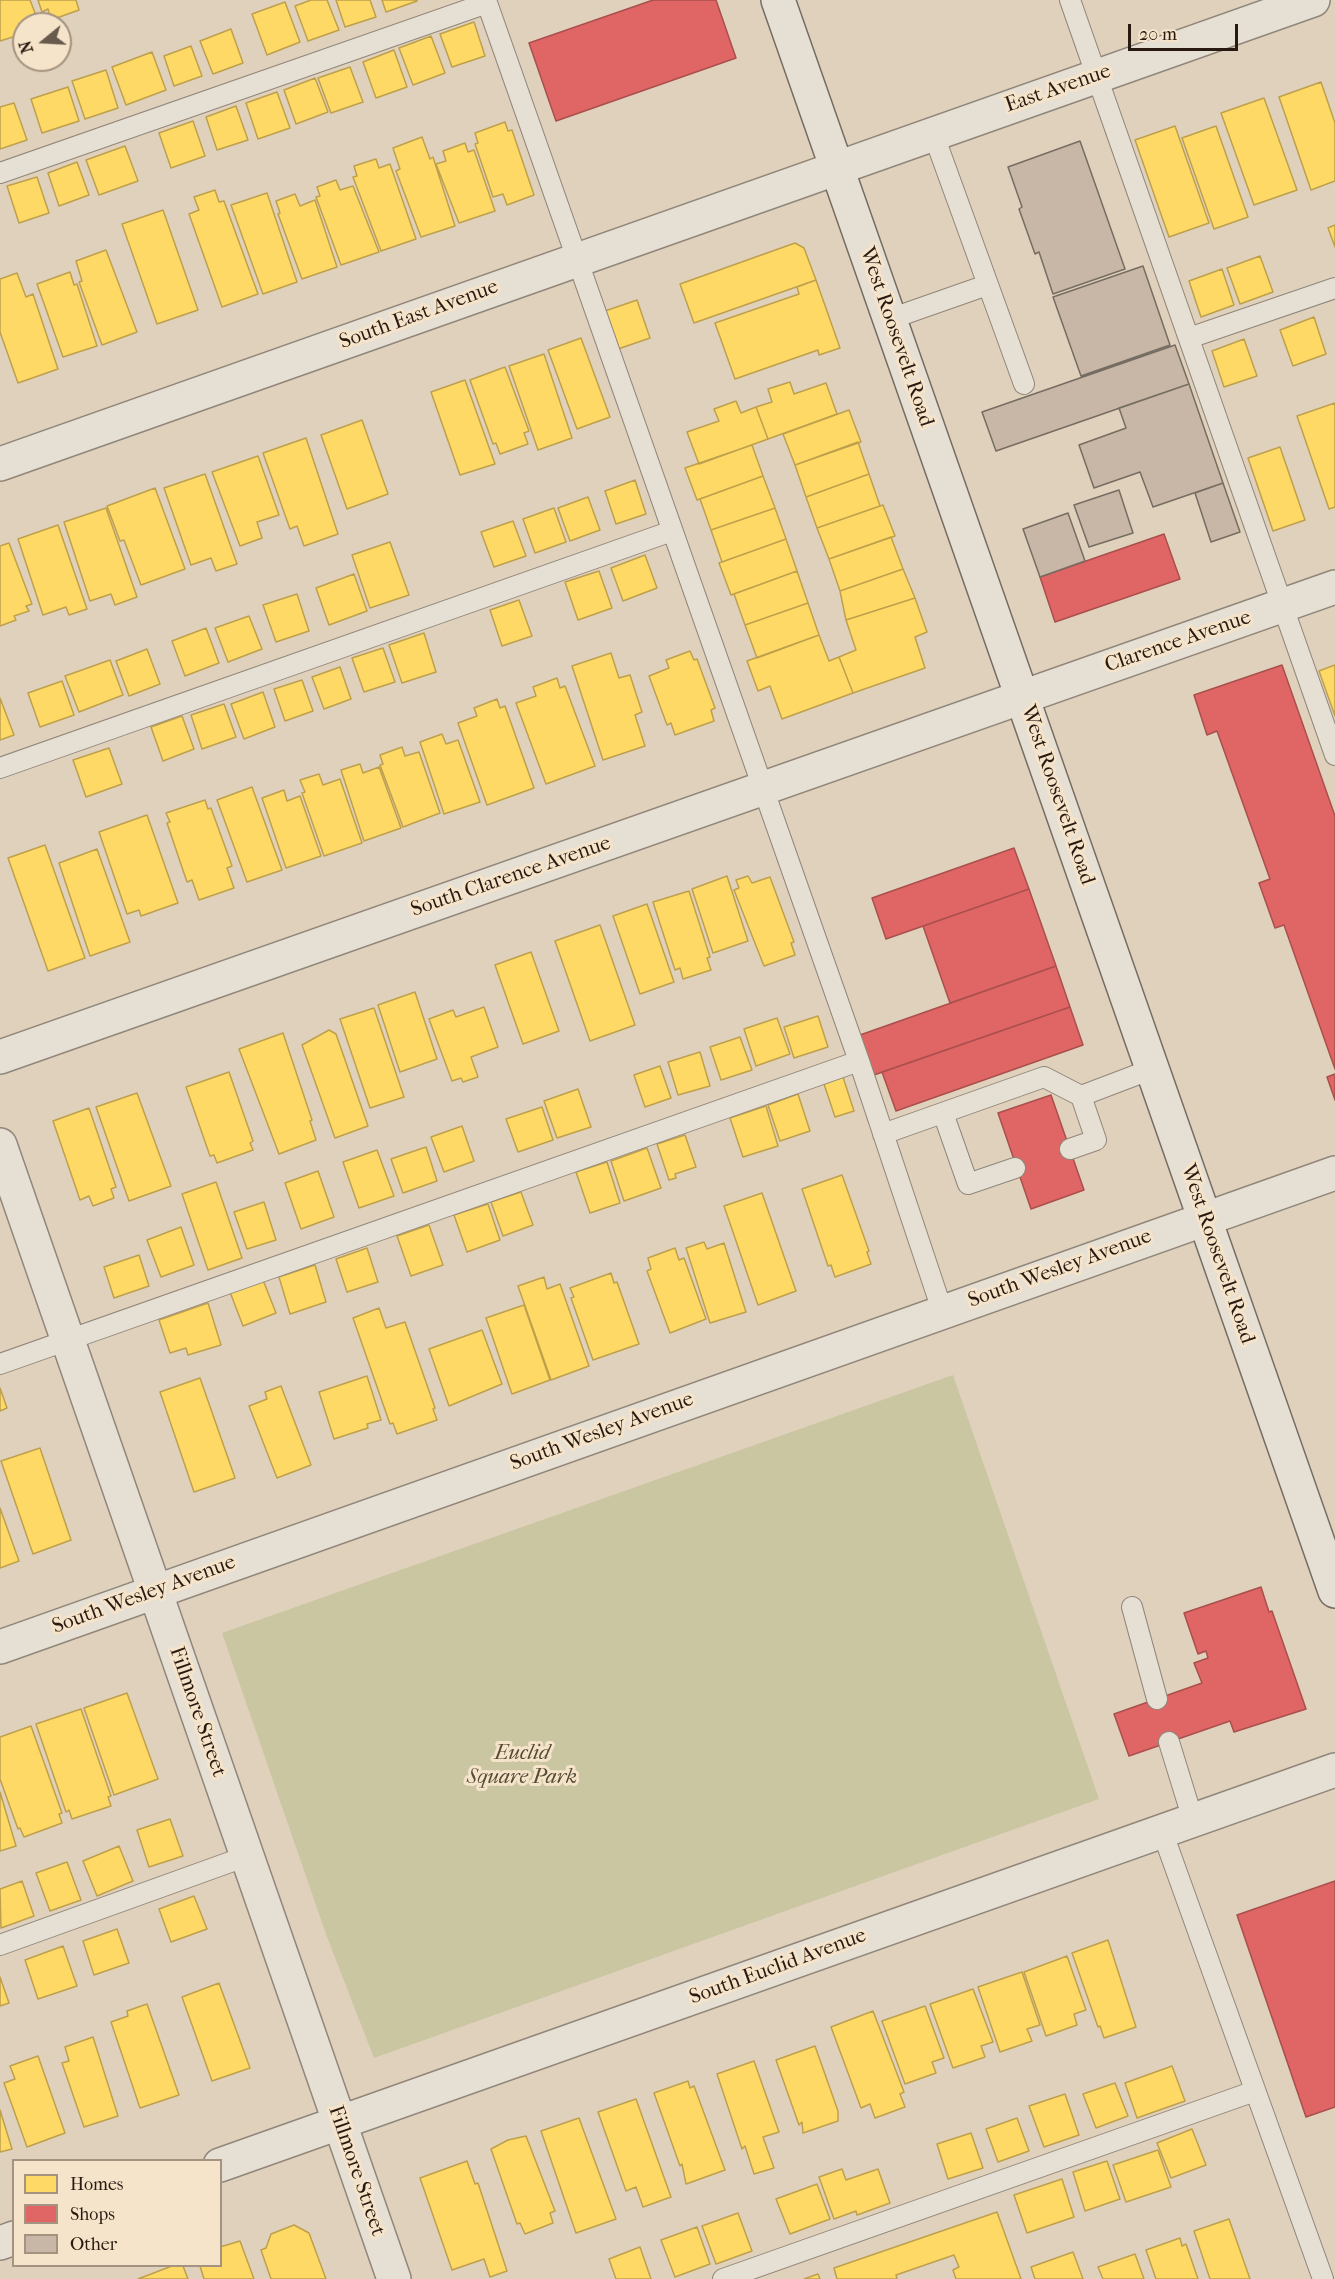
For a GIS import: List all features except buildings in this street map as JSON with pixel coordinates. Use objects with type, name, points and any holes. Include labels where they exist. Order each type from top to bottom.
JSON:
[{"type":"street","name":"West Roosevelt Road","points":[[778,0],[1335,1591]]},
{"type":"street","name":"East Avenue","points":[[837,166],[1313,0]]},
{"type":"street","name":"South East Avenue","points":[[0,464],[837,166]]},
{"type":"street","name":"Clarence Avenue","points":[[1022,696],[1335,587]]},
{"type":"street","name":"South Clarence Avenue","points":[[0,1057],[1022,696]]},
{"type":"street","name":"Fillmore Street","points":[[0,1144],[394,2279]]},
{"type":"street","name":"South Wesley Avenue","points":[[0,1647],[942,1310],[1335,1173]]},
{"type":"street","name":"South Euclid Avenue","points":[[222,2164],[1335,1770]]},
{"type":"lane","points":[[1070,0],[1335,755]]},
{"type":"lane","points":[[0,174],[487,2],[859,1061],[942,1310]]},
{"type":"lane","points":[[933,133],[1024,384]]},
{"type":"lane","points":[[890,319],[987,285]]},
{"type":"lane","points":[[1189,338],[1335,288]]},
{"type":"lane","points":[[0,768],[672,531]]},
{"type":"lane","points":[[0,1364],[859,1061]]},
{"type":"lane","points":[[1081,1096],[1152,1069]]},
{"type":"lane","points":[[883,1134],[1044,1077],[1081,1096],[1096,1140],[1070,1149]]},
{"type":"lane","points":[[943,1113],[968,1185],[1015,1168]]},
{"type":"lane","points":[[1132,1607],[1156,1699]]},
{"type":"lane","points":[[1169,1742],[1193,1820]]},
{"type":"lane","points":[[1162,1831],[1323,2279]]},
{"type":"lane","points":[[0,1945],[247,1856]]},
{"type":"lane","points":[[723,2279],[1255,2091]]},
{"type":"green space","name":"Euclid Square Park","points":[[953,1375],[1099,1799],[374,2058],[327,1937],[222,1633]]}]
